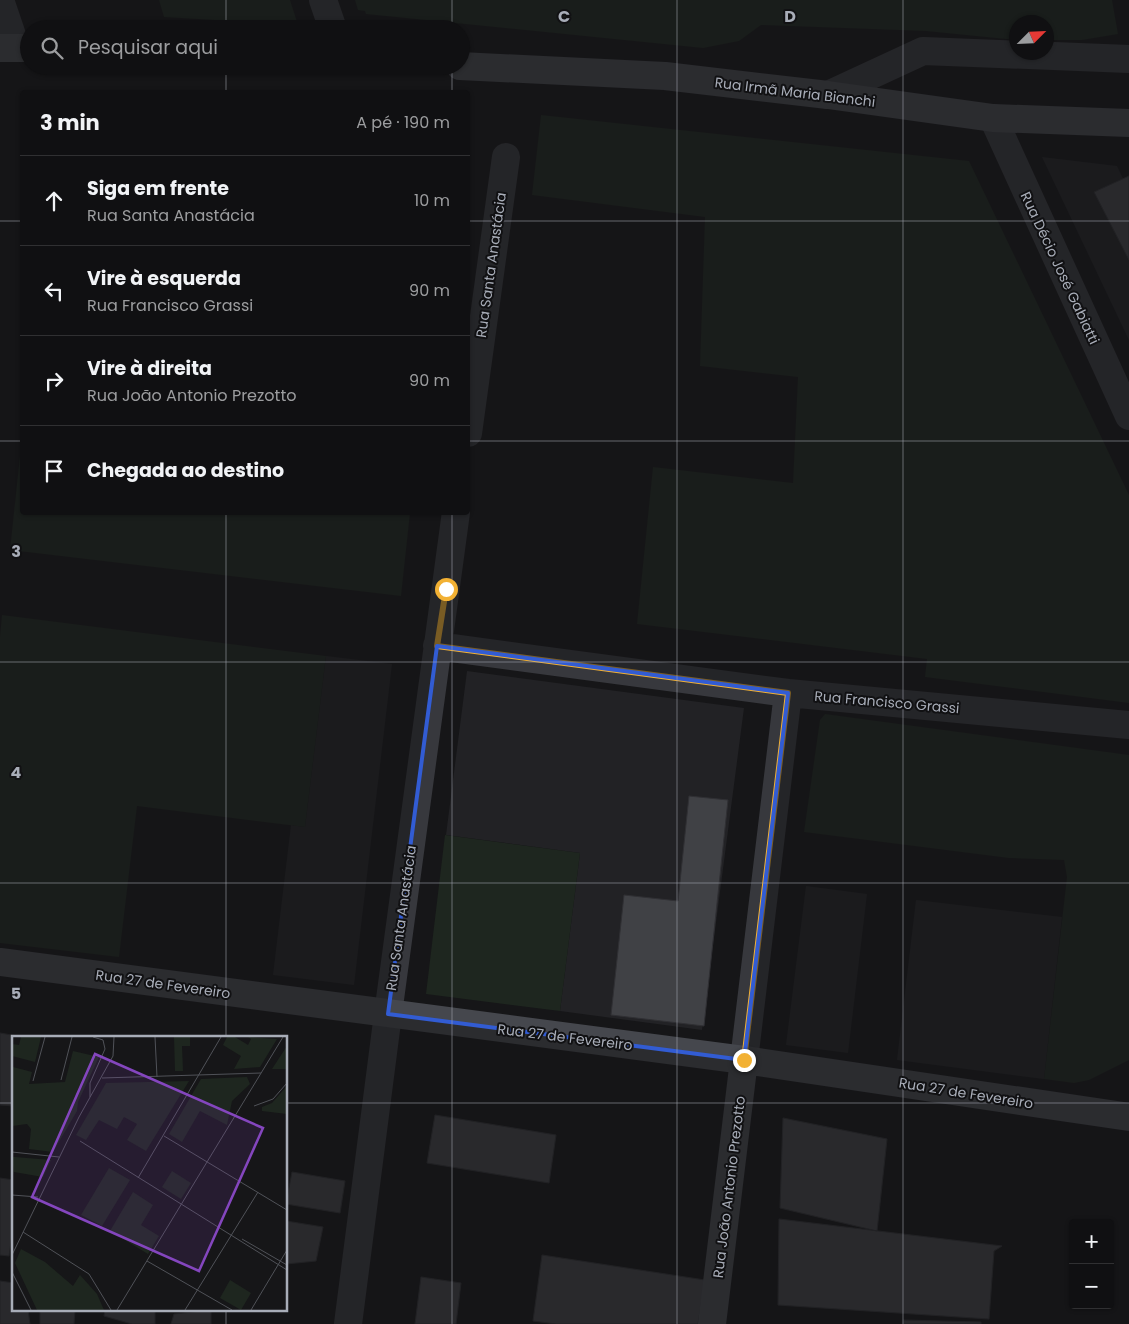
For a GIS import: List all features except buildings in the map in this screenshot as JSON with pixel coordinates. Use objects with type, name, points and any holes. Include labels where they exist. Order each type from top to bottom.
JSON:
[{"type":"main road","name":"Rua Irmã Maria Bianchi","points":[[470,66],[665,76],[828,95],[993,118],[1129,124]]},
{"type":"main road","name":"Rua 27 de Fevereiro","points":[[0,962],[744,1060],[1129,1117]]},
{"type":"main road","name":"Rua João Antonio Prezotto","points":[[712,1324],[744,1060]]},
{"type":"street","points":[[0,0],[15,48]]},
{"type":"street","points":[[323,0],[329,20]]},
{"type":"street","points":[[828,95],[923,51],[1129,58]]},
{"type":"street","name":"Rua Décio José Gabiatti","points":[[993,118],[1129,416]]},
{"type":"street","name":"Rua Santa Anastácia","points":[[470,418],[506,157]]},
{"type":"street","name":"Rua Santa Anastácia","points":[[348,1324],[456,515]]},
{"type":"street","name":"Rua Francisco Grassi","points":[[437,646],[788,693],[1129,725]]},
{"type":"street","name":"Rua João Antonio Prezotto","points":[[744,1060],[788,693]]},
{"type":"highlighted area","points":[[437,646],[788,693],[744,1060],[388,1014]]},
{"type":"shaded area","points":[[159,0],[290,0],[296,20],[214,20],[164,17]]},
{"type":"shaded area","points":[[355,0],[1112,0],[1118,34],[1082,40],[1054,40],[1054,15],[1009,15],[1009,39],[926,31],[761,25],[739,41],[703,48],[470,24],[470,20],[425,20],[366,14],[365,11],[358,10]]},
{"type":"shaded area","points":[[541,115],[969,161],[1129,495],[1129,703],[925,677],[927,659],[637,624],[653,467],[793,483],[798,377],[700,366],[705,217],[532,195]]},
{"type":"shaded area","points":[[1042,157],[1117,166],[1129,191],[1129,340]]},
{"type":"shaded area","points":[[20,456],[20,515],[410,515],[401,596],[10,550]]},
{"type":"shaded area","points":[[2,615],[326,656],[305,827],[137,806],[119,957],[0,943],[0,637]]},
{"type":"shaded area","points":[[326,656],[392,664],[354,985],[273,975],[291,825],[305,827]]},
{"type":"shaded area","points":[[467,671],[744,708],[702,1030],[560,1011],[580,853],[446,835]]},
{"type":"shaded area","points":[[825,714],[1129,755],[1129,1060],[1089,1080],[1074,1083],[1044,1079],[1067,877],[1064,860],[1009,858],[804,832],[820,720]]},
{"type":"shaded area","points":[[445,835],[580,853],[560,1011],[426,994]]},
{"type":"shaded area","points":[[806,886],[867,894],[848,1053],[786,1045]]},
{"type":"shaded area","points":[[916,900],[1062,917],[1044,1079],[897,1060]]},
{"type":"route","points":[[446,589],[437,646],[788,693],[744,1060]]}]
